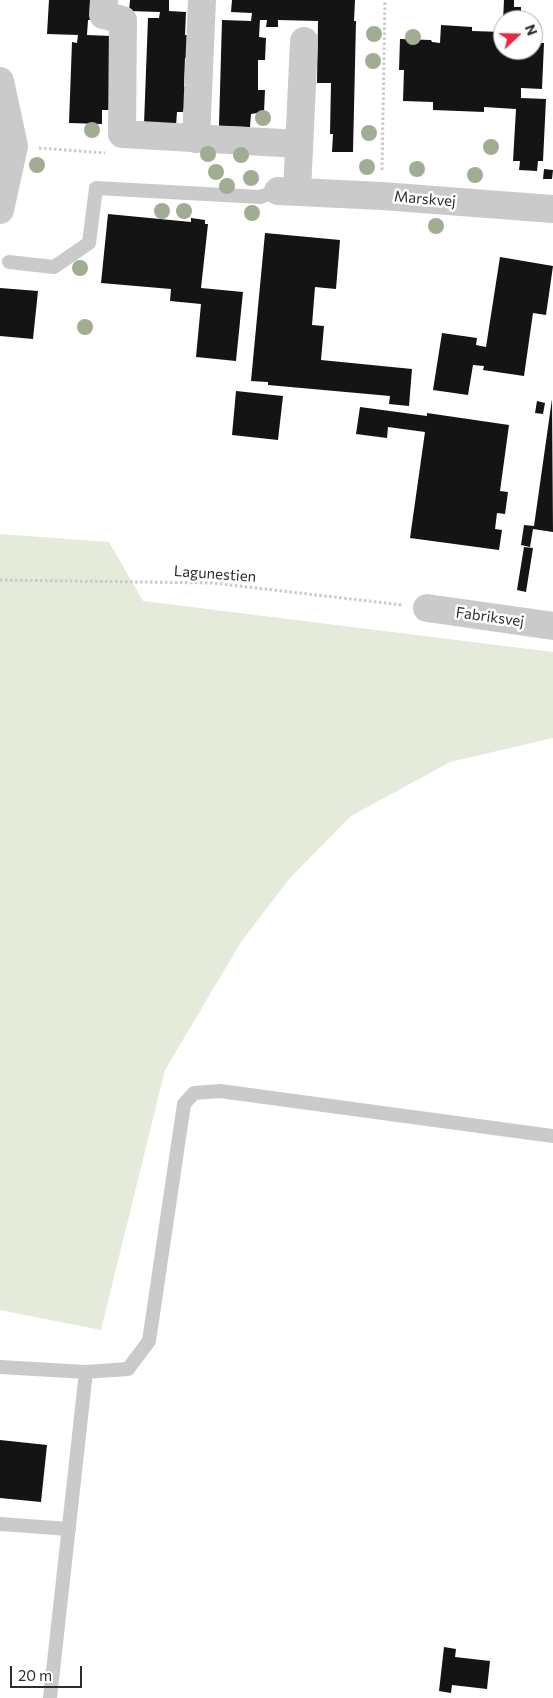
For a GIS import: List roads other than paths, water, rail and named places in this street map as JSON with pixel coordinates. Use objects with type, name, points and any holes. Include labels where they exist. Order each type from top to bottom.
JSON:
[{"type":"street","points":[[104,0],[103,15],[122,20],[122,134],[299,144]]},
{"type":"street","points":[[196,139],[202,0]]},
{"type":"street","points":[[287,192],[299,144],[304,42]]},
{"type":"street","points":[[0,81],[14,146],[0,210]]},
{"type":"street","name":"Marskvej","points":[[287,192],[382,196],[553,209]]},
{"type":"street","name":"Fabriksvej","points":[[427,608],[553,626]]},
{"type":"lane","points":[[9,262],[54,267],[89,243],[96,188],[260,197],[287,192]]},
{"type":"lane","points":[[0,1367],[86,1372],[128,1369],[149,1341],[184,1104],[194,1093],[220,1091],[553,1136]]},
{"type":"lane","points":[[50,1698],[86,1372]]},
{"type":"lane","points":[[0,1524],[68,1528]]}]
